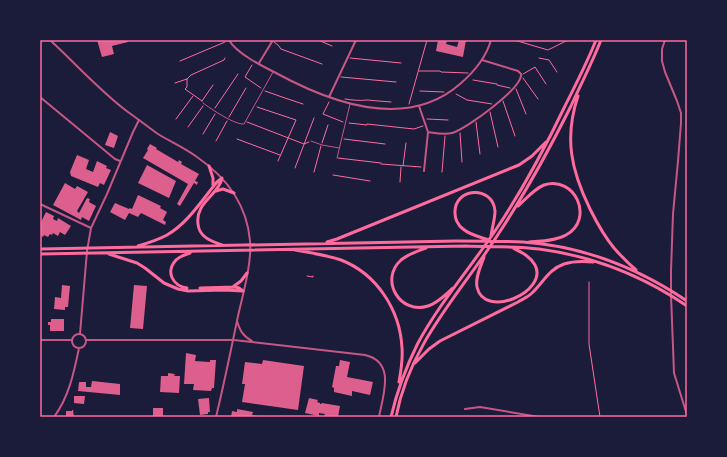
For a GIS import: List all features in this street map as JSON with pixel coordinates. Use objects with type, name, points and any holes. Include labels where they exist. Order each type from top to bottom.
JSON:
[{"type":"highway","points":[[391,417],[407,366],[419,342],[434,316],[491,240],[520,192],[550,138],[596,40]]},
{"type":"highway","points":[[396,417],[412,366],[423,344],[514,210],[543,160],[581,85],[601,40]]},
{"type":"highway","points":[[581,85],[570,127],[571,152],[574,169],[586,201],[602,230],[616,251],[638,273]]},
{"type":"highway","points":[[323,244],[520,165],[535,154],[550,138]]},
{"type":"highway","points":[[209,166],[213,178],[212,187]]},
{"type":"highway","points":[[222,178],[221,184],[204,204],[197,219],[201,233],[205,237],[224,245]]},
{"type":"highway","points":[[134,248],[172,232],[188,216],[212,187],[222,178]]},
{"type":"highway","points":[[40,249],[491,240],[524,242],[551,240],[568,234],[579,219],[580,212],[579,204],[574,193],[568,188],[560,185],[550,184],[536,189],[514,210]]},
{"type":"highway","points":[[214,192],[223,189],[234,193]]},
{"type":"highway","points":[[477,192],[485,195],[494,205],[495,209],[491,240],[475,235],[462,228],[457,222],[455,214],[456,205],[461,198],[468,193],[477,192]]},
{"type":"highway","points":[[524,242],[562,248],[589,254],[610,261],[638,273],[675,292],[687,300]]},
{"type":"highway","points":[[40,254],[466,246],[510,247],[551,251],[578,256],[597,262],[637,277],[674,297],[687,306]]},
{"type":"highway","points":[[431,247],[405,257],[396,266],[392,274],[392,281],[396,296],[406,304],[413,307],[422,308],[435,302],[456,285]]},
{"type":"highway","points":[[485,254],[477,279],[478,291],[489,301],[496,303],[504,302],[526,292],[533,284],[536,276],[536,268],[532,261],[510,247]]},
{"type":"highway","points":[[288,249],[342,260],[362,272],[379,287],[391,306],[400,330],[402,350],[399,388]]},
{"type":"highway","points":[[192,252],[178,258],[173,264],[171,271],[175,283],[190,289],[232,287],[240,288],[243,291]]},
{"type":"highway","points":[[106,253],[137,263],[164,283],[178,289],[243,291]]},
{"type":"highway","points":[[412,366],[429,349],[440,341],[527,297],[552,270],[557,267],[570,262],[597,262]]},
{"type":"highway","points":[[232,287],[247,273]]},
{"type":"street","points":[[50,40],[122,107],[156,132],[209,166],[222,178],[234,193],[242,210],[250,240],[250,252],[247,273],[216,417]]},
{"type":"street","points":[[229,40],[236,49],[273,72],[329,97],[350,104],[398,110],[419,106],[434,101],[452,92],[472,73],[482,60],[491,40]]},
{"type":"street","points":[[329,97],[356,40]]},
{"type":"street","points":[[664,40],[662,61],[681,113],[673,214],[671,295],[674,373],[687,415]]},
{"type":"street","points":[[259,63],[273,41]]},
{"type":"street","points":[[428,132],[452,133],[475,119],[502,99],[514,88],[522,76],[520,72],[482,60]]},
{"type":"street","points":[[40,97],[115,159],[120,161]]},
{"type":"street","points":[[419,106],[428,132],[424,171]]},
{"type":"street","points":[[80,334],[87,251],[91,228],[134,129],[140,120]]},
{"type":"street","points":[[40,204],[91,228]]},
{"type":"street","points":[[237,321],[240,330],[253,342]]},
{"type":"street","points":[[72,340],[74,336],[80,334]]},
{"type":"street","points":[[80,334],[85,337],[86,340]]},
{"type":"street","points":[[40,340],[72,340]]},
{"type":"street","points":[[72,340],[75,346],[79,348]]},
{"type":"street","points":[[86,340],[233,340],[365,355],[373,358],[380,364],[385,375],[379,417]]},
{"type":"street","points":[[79,348],[85,345],[86,340]]},
{"type":"street","points":[[54,417],[63,404],[74,371],[79,348]]},
{"type":"street","points":[[465,409],[480,407],[539,417]]},
{"type":"lane","points":[[204,104],[228,119],[242,125],[246,122],[273,72]]},
{"type":"lane","points":[[337,158],[350,104]]},
{"type":"lane","points":[[311,141],[339,149]]},
{"type":"path","points":[[318,40],[332,46]]},
{"type":"path","points":[[408,109],[427,40]]},
{"type":"path","points":[[514,40],[548,50],[568,40]]},
{"type":"path","points":[[273,41],[281,49],[322,64]]},
{"type":"path","points":[[180,61],[225,42]]},
{"type":"path","points":[[175,83],[187,79],[191,75],[224,60],[225,58]]},
{"type":"path","points":[[348,58],[401,63]]},
{"type":"path","points":[[538,58],[549,60],[557,72]]},
{"type":"path","points":[[252,65],[245,76],[265,91],[303,104]]},
{"type":"path","points":[[538,99],[522,76],[535,67],[546,84]]},
{"type":"path","points":[[419,71],[472,73]]},
{"type":"path","points":[[214,110],[238,74]]},
{"type":"path","points":[[339,76],[396,82]]},
{"type":"path","points":[[187,79],[187,87],[185,89],[204,104],[188,127]]},
{"type":"path","points":[[473,80],[514,88],[526,114]]},
{"type":"path","points":[[202,101],[213,85]]},
{"type":"path","points":[[216,141],[246,88]]},
{"type":"path","points":[[420,91],[445,92]]},
{"type":"path","points":[[456,94],[467,100],[495,104]]},
{"type":"path","points":[[176,119],[194,95]]},
{"type":"path","points":[[345,99],[391,102]]},
{"type":"path","points":[[502,99],[515,136]]},
{"type":"path","points":[[329,102],[324,114],[346,123],[414,129],[425,125]]},
{"type":"path","points":[[255,106],[296,120],[278,161]]},
{"type":"path","points":[[489,109],[498,147]]},
{"type":"path","points":[[202,134],[216,112]]},
{"type":"path","points":[[296,168],[314,118]]},
{"type":"path","points":[[423,119],[448,120]]},
{"type":"path","points":[[475,119],[480,154]]},
{"type":"path","points":[[246,122],[304,144],[311,141]]},
{"type":"path","points":[[314,172],[328,125]]},
{"type":"path","points":[[460,128],[462,162]]},
{"type":"path","points":[[442,172],[445,133]]},
{"type":"path","points":[[237,139],[280,155]]},
{"type":"path","points":[[342,139],[385,144]]},
{"type":"path","points":[[400,182],[406,143]]},
{"type":"path","points":[[337,158],[424,168]]},
{"type":"path","points":[[333,175],[370,181]]},
{"type":"path","points":[[307,276],[313,278],[313,276]]},
{"type":"path","points":[[589,282],[589,344],[600,417]]},
{"type":"building","points":[[97,40],[127,40],[128,42],[112,46],[114,54],[102,57]]},
{"type":"building","points":[[438,40],[447,40],[446,44],[457,47],[459,40],[466,40],[463,57],[436,51]]},
{"type":"building","points":[[110,132],[118,136],[114,148],[105,145]]},
{"type":"building","points":[[150,144],[178,162],[179,160],[182,162],[181,164],[199,174],[195,181],[198,182],[197,185],[194,183],[180,206],[177,204],[188,184],[143,158]]},
{"type":"building","points":[[77,155],[89,160],[86,169],[93,172],[97,161],[107,166],[106,168],[111,170],[104,185],[100,183],[98,187],[71,176],[70,172]]},
{"type":"building","points":[[147,165],[176,181],[169,198],[138,183]]},
{"type":"building","points":[[65,183],[75,189],[77,186],[88,192],[77,211],[79,213],[87,198],[90,199],[89,202],[96,206],[89,221],[82,217],[81,220],[53,205]]},
{"type":"building","points":[[138,195],[161,206],[160,208],[167,212],[163,220],[166,222],[165,225],[141,213],[138,217],[129,213],[125,220],[110,212],[115,203],[132,209]]},
{"type":"building","points":[[46,212],[54,216],[53,219],[57,221],[58,218],[71,226],[65,235],[60,232],[58,236],[53,233],[48,237],[44,235],[43,237],[40,235],[40,224]]},
{"type":"building","points":[[62,285],[70,286],[68,307],[65,307],[65,310],[54,309],[55,297],[61,298]]},
{"type":"building","points":[[134,285],[147,286],[143,329],[130,328]]},
{"type":"building","points":[[51,319],[64,319],[64,331],[50,331],[50,325],[48,325],[48,322],[51,322]]},
{"type":"building","points":[[186,353],[196,355],[195,361],[210,362],[210,360],[216,360],[214,388],[212,388],[211,391],[193,390],[194,384],[184,384]]},
{"type":"building","points":[[263,360],[304,366],[298,410],[242,402],[245,384],[242,384],[245,362],[262,364]]},
{"type":"building","points":[[340,360],[350,362],[347,377],[373,382],[370,395],[352,391],[352,396],[334,392],[334,388],[332,387],[336,366],[339,366]]},
{"type":"building","points":[[168,373],[175,374],[174,376],[180,376],[179,393],[160,392],[161,376],[168,376]]},
{"type":"building","points":[[92,381],[120,384],[120,395],[78,391],[79,382],[86,382],[86,387],[91,387]]},
{"type":"building","points":[[74,396],[85,396],[84,404],[74,403]]},
{"type":"building","points":[[209,398],[210,412],[208,412],[208,414],[200,415],[198,399]]},
{"type":"building","points":[[309,398],[318,400],[317,402],[320,404],[340,406],[338,417],[324,417],[325,414],[319,413],[319,416],[305,413]]},
{"type":"building","points":[[153,408],[163,408],[163,416],[153,416]]},
{"type":"building","points":[[237,409],[253,412],[252,415],[258,417],[231,417],[232,411],[237,412]]},
{"type":"building","points":[[72,410],[74,417],[66,417],[66,411]]}]
